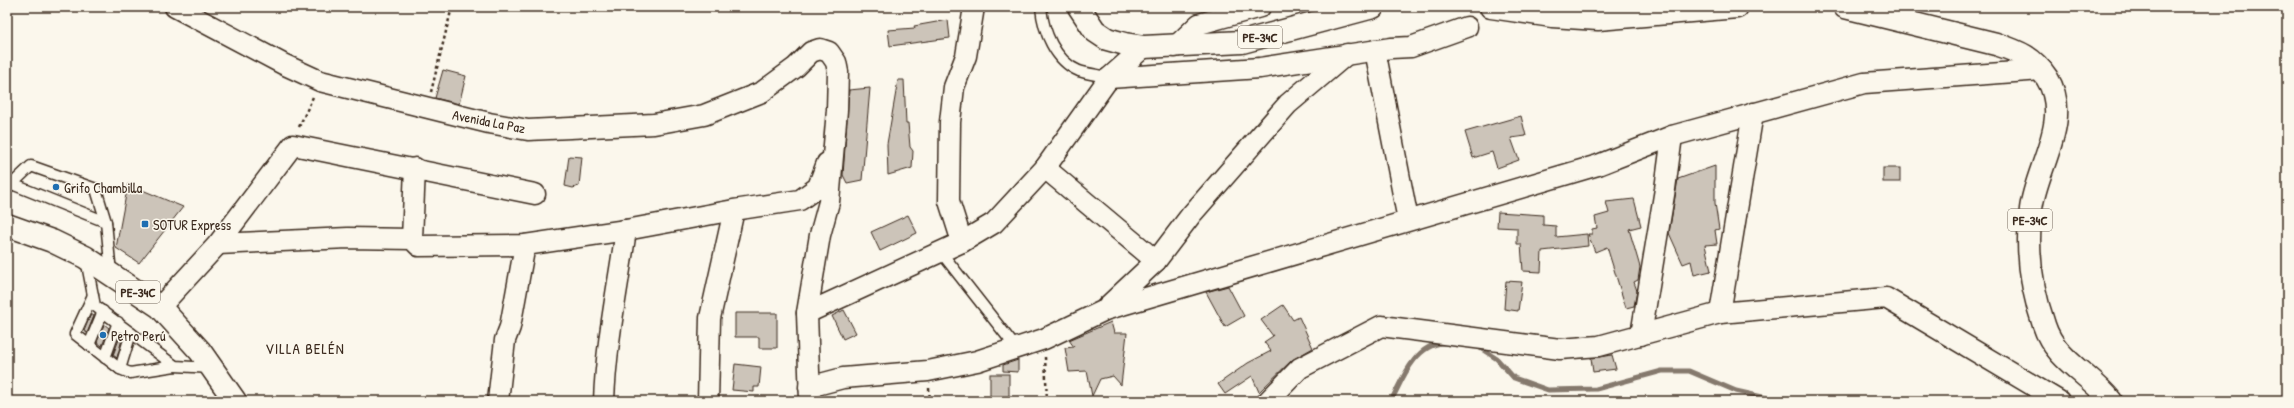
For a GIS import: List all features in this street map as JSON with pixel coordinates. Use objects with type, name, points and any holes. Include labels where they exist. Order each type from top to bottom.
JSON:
[{"type":"main road","name":"PE-34C","points":[[1079,7],[1095,31],[1107,39],[1144,47],[1242,42],[1373,7]]},
{"type":"main road","points":[[1491,7],[1552,16],[1598,19],[1737,7]]},
{"type":"main road","name":"PE-34C","points":[[1846,7],[1996,44],[2018,52],[2034,61],[2042,70],[2050,83],[2056,108],[2055,126],[2031,207],[2028,244],[2033,281],[2044,327],[2057,350],[2111,401]]},
{"type":"main road","name":"PE-34C","points":[[7,225],[52,241],[85,258],[160,307],[214,369],[235,401]]},
{"type":"street","name":"Avenida La Paz","points":[[175,7],[320,82],[489,123],[528,130],[654,124],[704,115],[762,92],[796,67],[811,52],[820,49],[829,52],[836,62],[838,72],[834,144]]},
{"type":"street","points":[[962,242],[949,201],[950,122],[954,87],[966,56],[974,7]]},
{"type":"street","points":[[1175,46],[1198,24],[1260,7]]},
{"type":"street","points":[[1109,78],[1260,68],[1375,50],[1411,47],[1467,27]]},
{"type":"street","points":[[807,313],[962,242],[994,223],[1045,168],[1109,78],[1144,47]]},
{"type":"street","points":[[1375,50],[1408,220]]},
{"type":"street","points":[[1104,310],[1156,260],[1191,215],[1288,104],[1347,54]]},
{"type":"street","points":[[834,144],[829,202],[820,235],[807,313],[810,394],[843,378],[928,371],[977,362],[1044,339],[1104,310],[1598,165],[1672,136],[1753,112],[1805,100],[1831,90],[1864,83],[2042,70]]},
{"type":"street","points":[[1720,313],[1753,112]]},
{"type":"street","points":[[1640,335],[1663,202],[1672,136]]},
{"type":"street","points":[[218,244],[348,238],[412,239],[419,246],[525,245],[626,230],[734,210],[800,200],[818,186],[834,144]]},
{"type":"street","points":[[160,307],[218,244],[293,145],[415,168],[535,194]]},
{"type":"street","points":[[412,239],[415,168]]},
{"type":"street","points":[[1045,168],[1156,260]]},
{"type":"street","points":[[708,401],[710,318],[734,210]]},
{"type":"street","points":[[604,401],[607,343],[612,325],[626,230]]},
{"type":"street","points":[[498,401],[505,340],[510,327],[525,245]]},
{"type":"street","points":[[1268,401],[1300,368],[1381,326],[1560,349],[1599,346],[1720,313],[1886,298],[2059,401]]},
{"type":"lane","points":[[1041,7],[1047,34],[1055,50],[1078,70],[1109,78]]},
{"type":"lane","points":[[106,222],[10,187],[32,166],[96,189],[106,222],[111,274]]},
{"type":"lane","points":[[940,251],[1017,349]]},
{"type":"lane","points":[[85,258],[95,306],[175,366]]},
{"type":"lane","points":[[93,296],[75,334],[120,369],[130,373],[175,366],[214,369]]},
{"type":"lane","points":[[89,345],[103,311]]},
{"type":"lane","points":[[104,358],[118,322]]},
{"type":"lane","points":[[120,369],[131,333]]},
{"type":"path","points":[[428,108],[452,7]]},
{"type":"path","points":[[293,145],[320,82]]},
{"type":"path","points":[[1044,339],[1046,401]]},
{"type":"building","points":[[948,20],[950,38],[890,46],[888,30],[915,28],[914,26]]},
{"type":"building","points":[[443,70],[466,76],[459,104],[435,98]]},
{"type":"building","points":[[898,80],[904,80],[906,123],[908,123],[910,147],[913,151],[912,168],[888,175],[887,144]]},
{"type":"building","points":[[870,88],[862,180],[847,183],[843,175],[849,90]]},
{"type":"building","points":[[1521,116],[1526,136],[1511,138],[1519,160],[1497,168],[1492,152],[1473,158],[1465,132]]},
{"type":"building","points":[[569,156],[582,157],[579,186],[573,188],[565,186]]},
{"type":"building","points":[[1715,166],[1715,203],[1719,229],[1715,230],[1717,244],[1705,245],[1711,271],[1694,275],[1691,261],[1683,264],[1669,233],[1678,179]]},
{"type":"building","points":[[1883,168],[1900,168],[1900,182],[1883,182]]},
{"type":"building","name":"SOTUR Express","points":[[128,184],[183,207],[139,263],[116,248]]},
{"type":"building","points":[[1634,199],[1641,226],[1629,229],[1640,267],[1638,280],[1634,282],[1637,291],[1634,306],[1626,308],[1607,247],[1595,252],[1588,234],[1592,234],[1592,229],[1597,228],[1595,217],[1609,213],[1606,202]]},
{"type":"building","points":[[1498,212],[1543,215],[1543,225],[1556,226],[1556,237],[1587,234],[1588,246],[1542,251],[1541,272],[1523,271],[1521,244],[1517,244],[1517,228],[1497,227]]},
{"type":"building","points":[[908,215],[917,233],[880,251],[871,232]]},
{"type":"building","points":[[1506,281],[1522,282],[1518,311],[1504,309]]},
{"type":"building","points":[[1228,286],[1244,316],[1225,327],[1206,292]]},
{"type":"building","points":[[1283,305],[1293,320],[1299,317],[1313,348],[1292,360],[1259,392],[1252,376],[1225,394],[1218,384],[1248,363],[1271,351],[1264,342],[1273,336],[1261,320]]},
{"type":"building","points":[[844,310],[856,333],[843,339],[832,316]]},
{"type":"building","points":[[735,313],[777,313],[777,348],[759,348],[759,337],[735,337]]},
{"type":"building","points":[[91,314],[94,316],[87,333],[84,331]]},
{"type":"building","points":[[1111,322],[1114,333],[1127,333],[1121,385],[1113,376],[1100,379],[1092,396],[1087,371],[1069,372],[1065,348],[1074,347],[1069,340]]},
{"type":"building","points":[[104,324],[109,328],[102,346],[97,342]]},
{"type":"building","points":[[120,337],[122,339],[117,358],[113,355]]},
{"type":"building","points":[[1612,355],[1616,369],[1593,372],[1591,358]]},
{"type":"building","points":[[1018,360],[1018,372],[1003,371],[1003,365]]},
{"type":"building","points":[[735,364],[761,367],[759,387],[754,387],[754,392],[732,390]]},
{"type":"building","points":[[990,374],[1009,374],[1009,401],[990,401]]},
{"type":"waterway","points":[[1391,401],[1405,374],[1417,356],[1434,345],[1444,343]]},
{"type":"waterway","points":[[1477,346],[1497,359],[1514,378],[1548,390],[1596,389],[1662,371],[1689,371],[1736,391],[1780,401]]},
{"type":"place","name":"Grifo Chambilla","points":[[56,187]]},
{"type":"place","name":"SOTUR Express","points":[[145,224]]},
{"type":"place","name":"Petro Perú","points":[[103,335]]},
{"type":"district","name":"VILLA BELÉN","points":[[305,348]]}]
